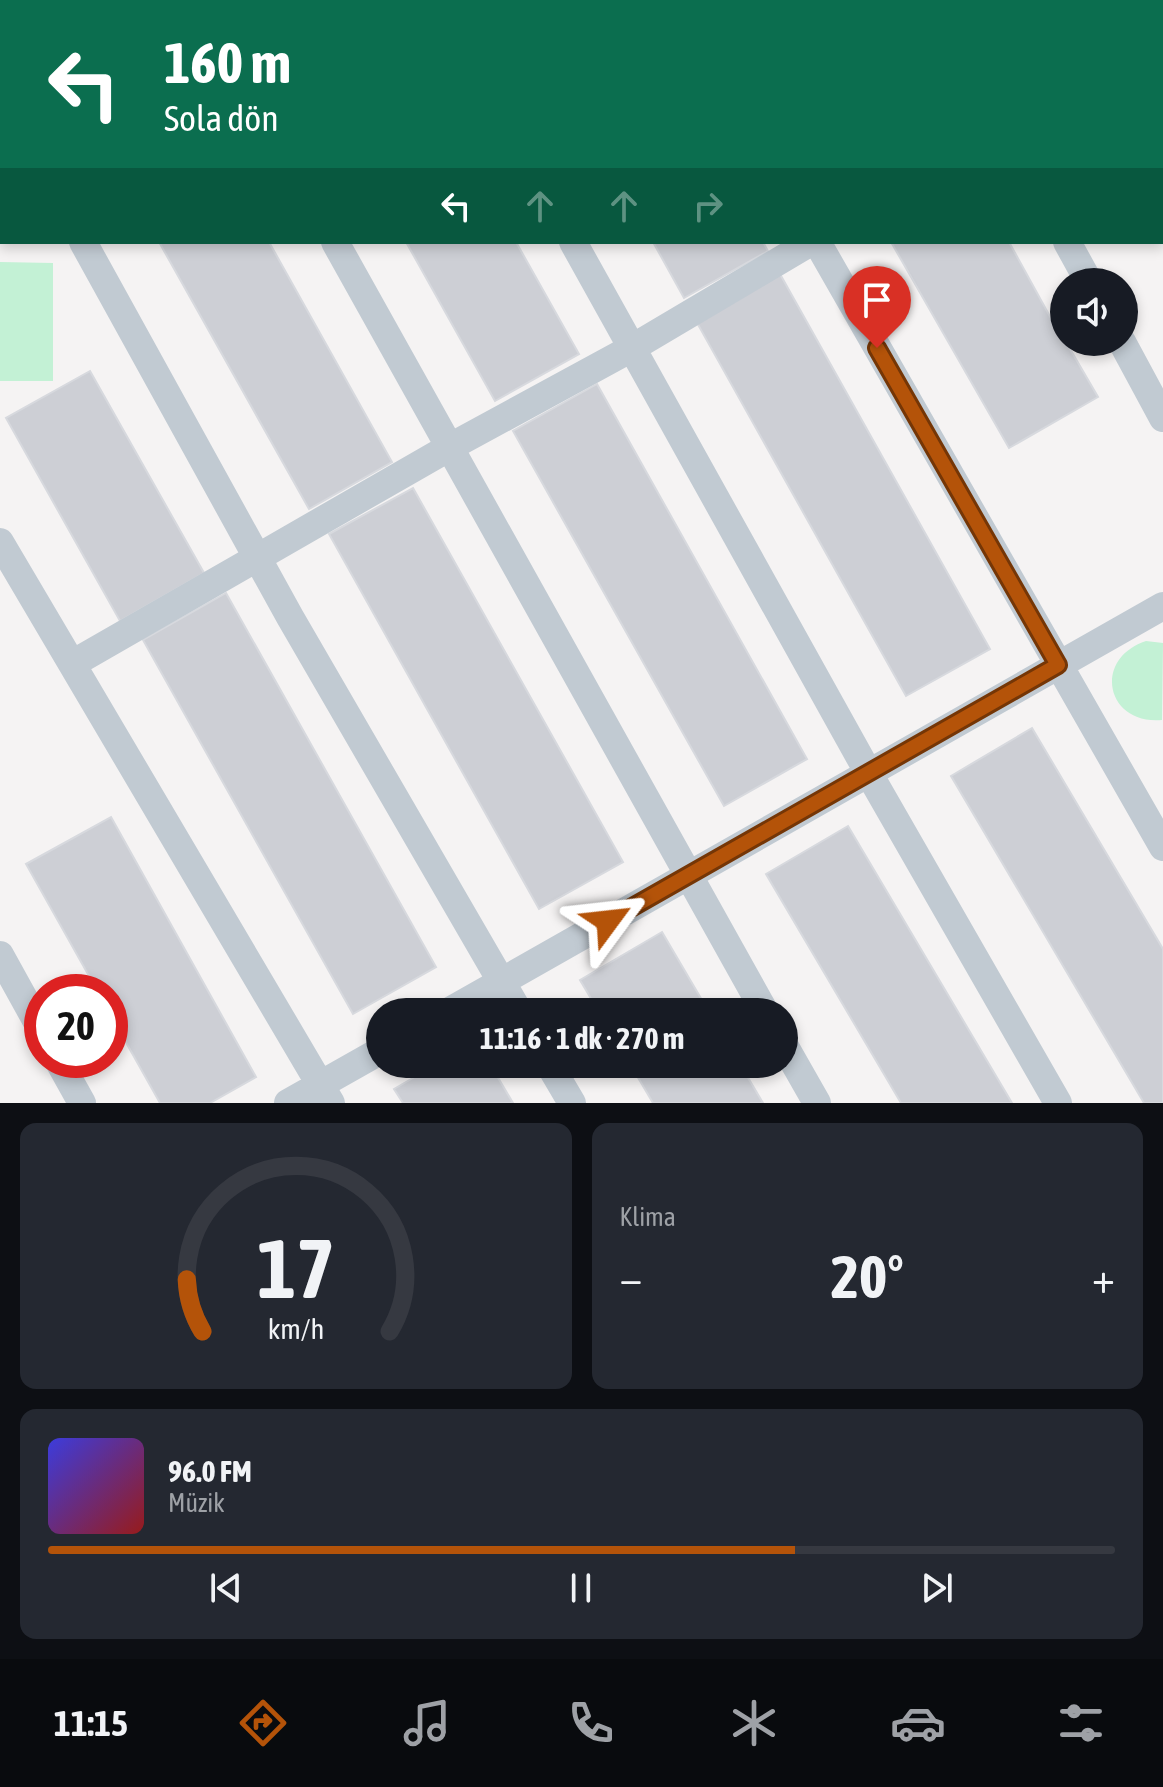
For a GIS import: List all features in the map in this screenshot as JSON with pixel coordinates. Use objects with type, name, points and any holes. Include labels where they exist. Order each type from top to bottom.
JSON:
[{"type":"lane","points":[[84,244],[258,558],[511,998]]},
{"type":"lane","points":[[336,244],[757,998]]},
{"type":"lane","points":[[574,244],[868,772],[1058,1103]]},
{"type":"lane","points":[[72,664],[811,244]]},
{"type":"lane","points":[[815,244],[1163,847]]},
{"type":"lane","points":[[1068,244],[1081,268]]},
{"type":"lane","points":[[1130,356],[1163,418]]},
{"type":"lane","points":[[0,542],[325,1094]]},
{"type":"lane","points":[[473,998],[1163,606]]},
{"type":"lane","points":[[0,955],[24,998]]},
{"type":"lane","points":[[288,1103],[325,1094],[366,1062]]},
{"type":"lane","points":[[798,1070],[817,1103]]},
{"type":"lane","points":[[68,1078],[82,1103]]},
{"type":"lane","points":[[557,1078],[572,1103]]},
{"type":"green space","points":[[0,262],[53,263],[53,381],[0,381]]},
{"type":"green space","points":[[1146,641],[1163,643],[1162,720],[1143,719],[1128,712],[1118,702],[1113,689],[1113,675],[1118,662],[1129,650]]},
{"type":"building","points":[[160,244],[270,244],[392,462],[309,509]]},
{"type":"building","points":[[407,244],[517,244],[579,354],[495,401]]},
{"type":"building","points":[[654,244],[764,244],[768,251],[684,298]]},
{"type":"building","points":[[892,244],[1010,244],[1050,317],[1050,356],[1074,356],[1098,397],[1009,448]]},
{"type":"building","points":[[780,274],[990,649],[906,696],[696,321]]},
{"type":"building","points":[[90,371],[204,573],[120,621],[6,418]]},
{"type":"building","points":[[597,384],[807,759],[724,806],[513,431]]},
{"type":"building","points":[[413,488],[623,862],[539,909],[329,534]]},
{"type":"building","points":[[226,593],[436,967],[381,998],[366,998],[366,1007],[353,1014],[143,640]]},
{"type":"building","points":[[1032,728],[1163,949],[1163,1103],[1144,1103],[951,776]]},
{"type":"building","points":[[111,817],[256,1077],[210,1103],[160,1103],[128,1046],[128,974],[88,974],[26,864]]},
{"type":"building","points":[[848,826],[1012,1103],[901,1103],[766,874]]},
{"type":"building","points":[[662,932],[701,998],[591,998],[580,980]]},
{"type":"building","points":[[413,1078],[498,1078],[513,1103],[403,1103],[394,1089]]},
{"type":"building","points":[[638,1078],[748,1078],[763,1103],[653,1103]]},
{"type":"route","points":[[608,921],[1058,665],[877,348]]}]
